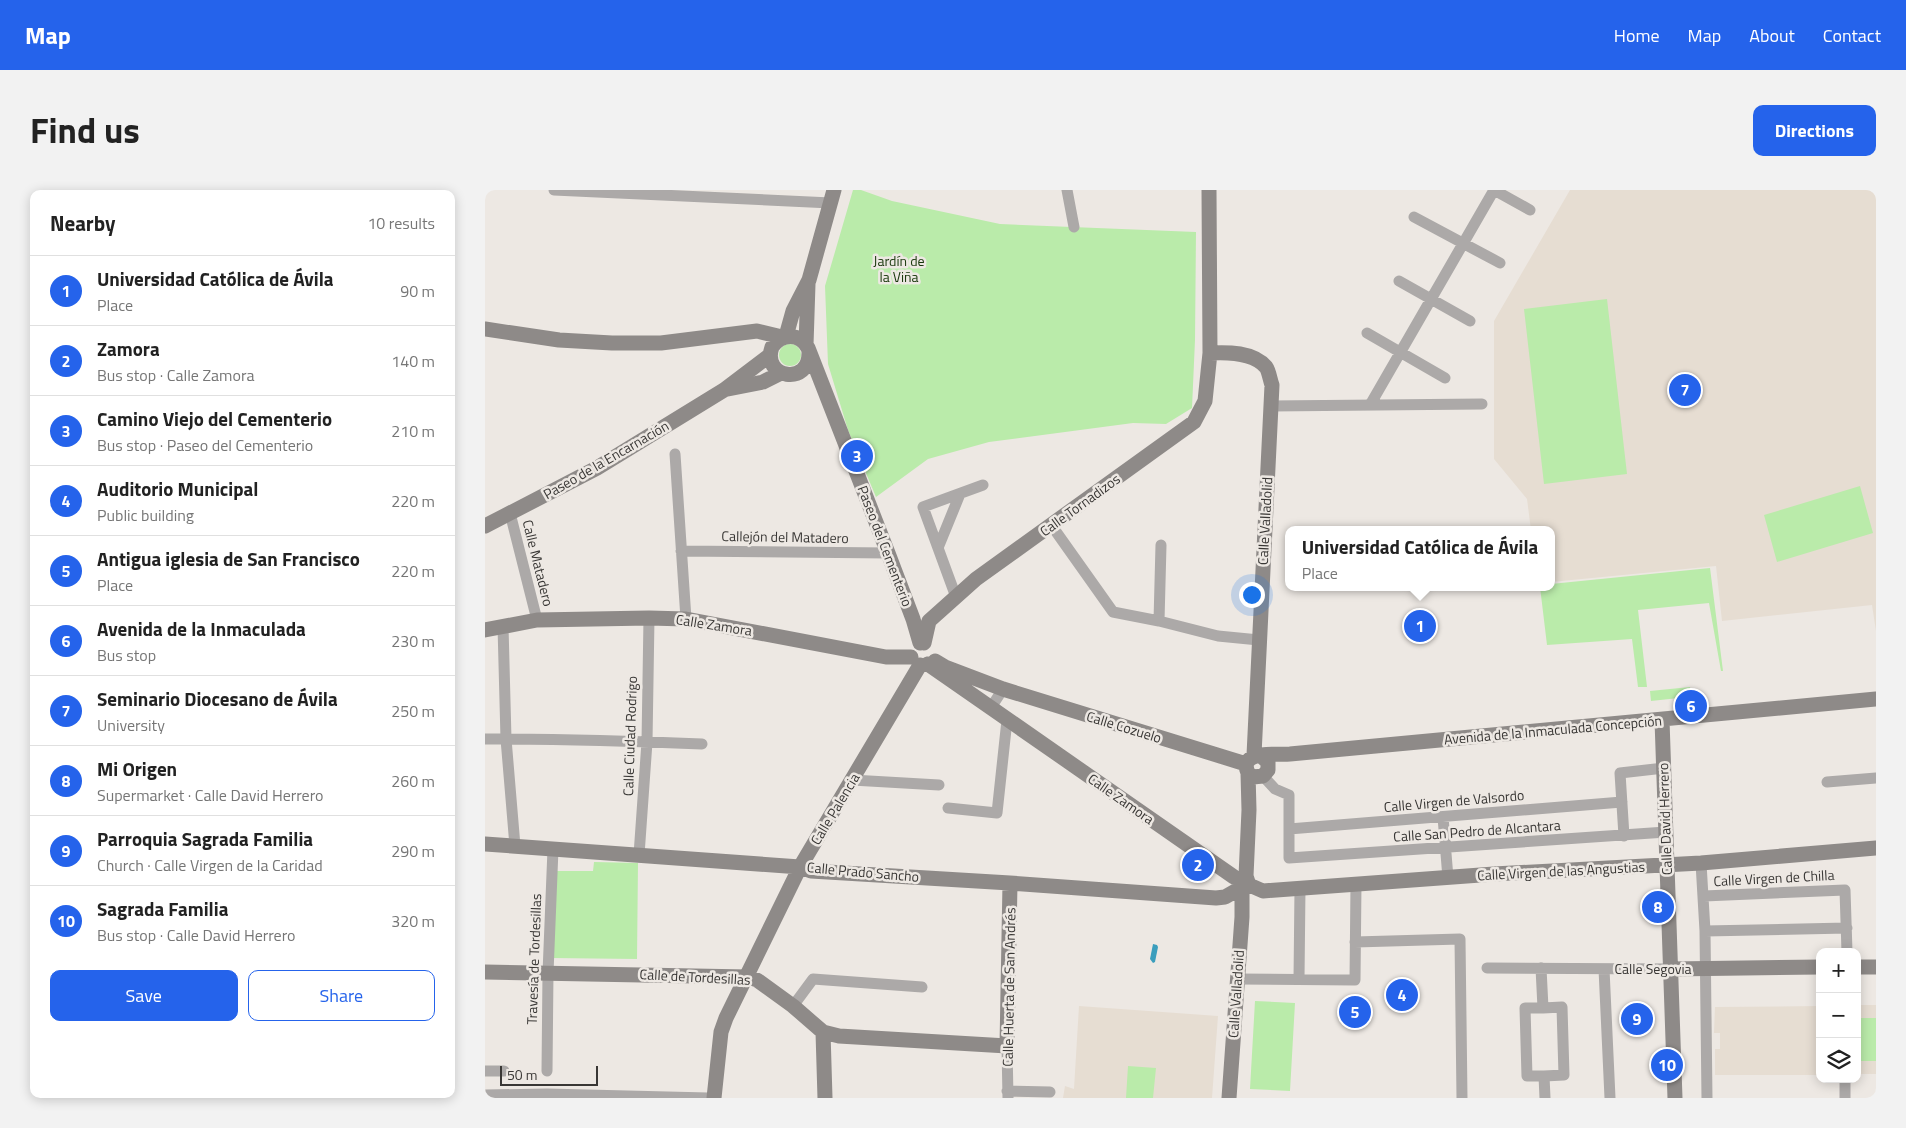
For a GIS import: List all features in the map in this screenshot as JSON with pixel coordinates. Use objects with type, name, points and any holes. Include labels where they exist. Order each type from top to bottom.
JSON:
[{"type":"street","points":[[554,190],[832,196]]},
{"type":"street","points":[[1067,190],[1074,227]]},
{"type":"street","name":"Calle Tornadizos","points":[[922,643],[929,621],[976,579],[1194,422],[1205,401],[1210,353],[1209,190]]},
{"type":"street","points":[[1370,405],[1494,190],[1530,210]]},
{"type":"street","name":"Paseo del Cementerio","points":[[784,337],[793,311],[809,280],[832,196]]},
{"type":"street","points":[[1414,216],[1500,263]]},
{"type":"street","name":"Paseo del Cementerio","points":[[809,280],[808,349],[922,643],[931,646],[934,652],[923,662]]},
{"type":"street","points":[[1399,280],[1470,321]]},
{"type":"street","points":[[485,329],[559,340],[613,343],[661,342],[757,331],[784,337],[797,337],[808,349],[808,364],[799,373],[790,375],[781,373],[773,366],[771,353],[775,343],[784,337]]},
{"type":"street","points":[[738,333],[758,342],[771,353]]},
{"type":"street","points":[[1367,333],[1445,378]]},
{"type":"street","name":"Calle Valladolid","points":[[1210,353],[1222,352],[1251,356],[1266,367],[1272,385],[1259,640],[1257,766],[1249,810],[1246,858],[1242,882],[1229,1098]]},
{"type":"street","name":"Paseo de la Encarnación","points":[[485,526],[597,468],[724,390],[771,353]]},
{"type":"street","name":"Paseo de la Encarnación","points":[[724,390],[763,382],[781,373]]},
{"type":"street","points":[[799,373],[826,394]]},
{"type":"street","points":[[1271,406],[1482,404]]},
{"type":"street","points":[[675,454],[686,618]]},
{"type":"street","points":[[956,597],[923,507],[983,485]]},
{"type":"street","points":[[938,548],[959,494]]},
{"type":"street","name":"Calle Matadero","points":[[510,513],[537,620]]},
{"type":"street","points":[[1052,526],[1113,612],[1218,636],[1259,640]]},
{"type":"street","points":[[1159,621],[1161,545]]},
{"type":"street","name":"Callejón del Matadero","points":[[681,550],[888,553]]},
{"type":"street","name":"Calle Ciudad Rodrigo","points":[[639,855],[647,742],[649,618]]},
{"type":"street","name":"Calle Zamora","points":[[485,630],[537,620],[686,618],[886,657],[923,662],[1242,882]]},
{"type":"street","points":[[503,626],[506,739],[515,846]]},
{"type":"street","name":"Calle Palencia","points":[[714,1098],[721,1032],[726,1018],[801,867],[923,662],[913,648],[922,643]]},
{"type":"street","name":"Calle Cozuelo","points":[[923,662],[945,667],[1003,689],[1257,766]]},
{"type":"street","points":[[990,709],[1003,689]]},
{"type":"street","name":"Avenida de la Inmaculada Concepción","points":[[1257,766],[1290,754],[1876,699]]},
{"type":"street","points":[[948,808],[997,813],[1007,720]]},
{"type":"street","name":"Calle David Herrero","points":[[1662,720],[1675,1098]]},
{"type":"street","points":[[485,739],[517,741],[574,739],[702,744]]},
{"type":"street","points":[[1257,766],[1275,789],[1289,795],[1289,828]]},
{"type":"street","points":[[1625,836],[1620,773],[1664,768]]},
{"type":"street","points":[[1827,782],[1876,778]]},
{"type":"street","points":[[852,780],[939,785]]},
{"type":"street","name":"Calle Virgen de Valsordo","points":[[1289,828],[1622,802]]},
{"type":"street","points":[[1443,817],[1448,878]]},
{"type":"street","name":"Calle San Pedro de Alcantara","points":[[1289,828],[1289,858],[1666,832]]},
{"type":"street","name":"Calle Prado Sancho","points":[[485,844],[801,867],[811,871],[1011,882],[1216,898],[1225,897],[1242,882]]},
{"type":"street","name":"Calle Virgen de las Angustias","points":[[1242,882],[1263,891],[1701,863],[1876,848]]},
{"type":"street","name":"Travesía de Tordesillas","points":[[547,1071],[547,972],[553,849]]},
{"type":"street","points":[[1701,863],[1705,931],[1707,1098]]},
{"type":"street","name":"Calle Huerta de San Andrés","points":[[1011,882],[1007,1046],[1008,1094],[1050,1092]]},
{"type":"street","points":[[1237,979],[1355,980],[1356,884]]},
{"type":"street","points":[[1299,980],[1300,888]]},
{"type":"street","name":"Calle Virgen de Chilla","points":[[1703,896],[1845,890],[1847,928]]},
{"type":"street","points":[[1705,931],[1847,928],[1847,948]]},
{"type":"street","points":[[1355,942],[1460,939],[1464,969],[1462,1098]]},
{"type":"street","name":"Calle Segovia","points":[[1487,968],[1705,969],[1816,967]]},
{"type":"street","points":[[1861,967],[1876,967]]},
{"type":"street","points":[[1541,968],[1543,1008]]},
{"type":"street","points":[[1603,968],[1610,1098]]},
{"type":"street","name":"Calle de Tordesillas","points":[[485,972],[748,977],[757,980],[793,1006],[823,1032]]},
{"type":"street","points":[[793,1006],[813,979],[922,987]]},
{"type":"street","points":[[1561,1007],[1564,1075],[1527,1076],[1525,1008],[1543,1008],[1561,1007]]},
{"type":"street","points":[[825,1098],[823,1032],[839,1036],[1007,1046]]},
{"type":"street","points":[[485,1071],[504,1071]]},
{"type":"street","points":[[1544,1076],[1545,1098]]},
{"type":"street","points":[[1845,1083],[1845,1098]]},
{"type":"street","points":[[485,1095],[547,1094],[708,1098]]},
{"type":"shaded area","points":[[1570,190],[1876,190],[1876,631],[1872,605],[1722,621],[1716,566],[1555,582],[1555,526],[1530,526],[1527,499],[1494,459],[1494,321]]},
{"type":"shaded area","points":[[1861,1005],[1876,1005],[1876,1074],[1861,1074]]},
{"type":"shaded area","points":[[1079,1006],[1218,1016],[1212,1098],[1063,1098],[1065,1086],[1074,1089]]},
{"type":"shaded area","points":[[1816,1006],[1816,1075],[1715,1075],[1715,1049],[1720,1049],[1720,1033],[1714,1033],[1715,1007]]},
{"type":"green space","name":"Jardín de la Viña","points":[[853,190],[861,190],[892,201],[1000,224],[1196,232],[1192,408],[1166,424],[1133,423],[989,442],[928,459],[876,497],[848,430],[828,364],[825,286]]},
{"type":"green space","points":[[1607,299],[1627,474],[1544,484],[1524,309]]},
{"type":"green space","points":[[790,344],[798,347],[801,355],[798,363],[790,366],[782,363],[779,355],[782,347]]},
{"type":"green space","points":[[1860,486],[1873,533],[1777,562],[1764,515]]},
{"type":"green space","points":[[1710,568],[1723,671],[1721,671],[1709,603],[1638,610],[1647,687],[1638,687],[1632,639],[1547,645],[1540,591],[1555,591],[1555,584]]},
{"type":"green space","points":[[1690,687],[1691,692],[1696,692],[1697,696],[1651,701],[1650,691]]},
{"type":"green space","points":[[594,862],[638,863],[637,959],[551,958],[552,871],[593,871]]},
{"type":"green space","points":[[1255,1001],[1295,1003],[1290,1091],[1250,1089]]},
{"type":"green space","points":[[1861,1018],[1876,1018],[1876,1061],[1861,1061]]},
{"type":"green space","points":[[1128,1066],[1156,1068],[1153,1098],[1126,1098]]},
{"type":"water","points":[[1153,944],[1158,947],[1155,962],[1153,963],[1150,959]]},
{"type":"place","name":"Seminario Diocesano de Ávila","points":[[1685,390]]},
{"type":"place","name":"Camino Viejo del Cementerio","points":[[857,456]]},
{"type":"place","name":"Universidad Católica de Ávila","points":[[1420,626]]},
{"type":"place","name":"Avenida de la Inmaculada","points":[[1691,706]]},
{"type":"place","name":"Zamora","points":[[1198,865]]},
{"type":"place","name":"Mi Origen","points":[[1658,907]]},
{"type":"place","name":"Auditorio Municipal","points":[[1402,995]]},
{"type":"place","name":"Antigua iglesia de San Francisco","points":[[1355,1012]]},
{"type":"place","name":"Parroquia Sagrada Familia","points":[[1637,1019]]},
{"type":"place","name":"Sagrada Familia","points":[[1667,1065]]}]
